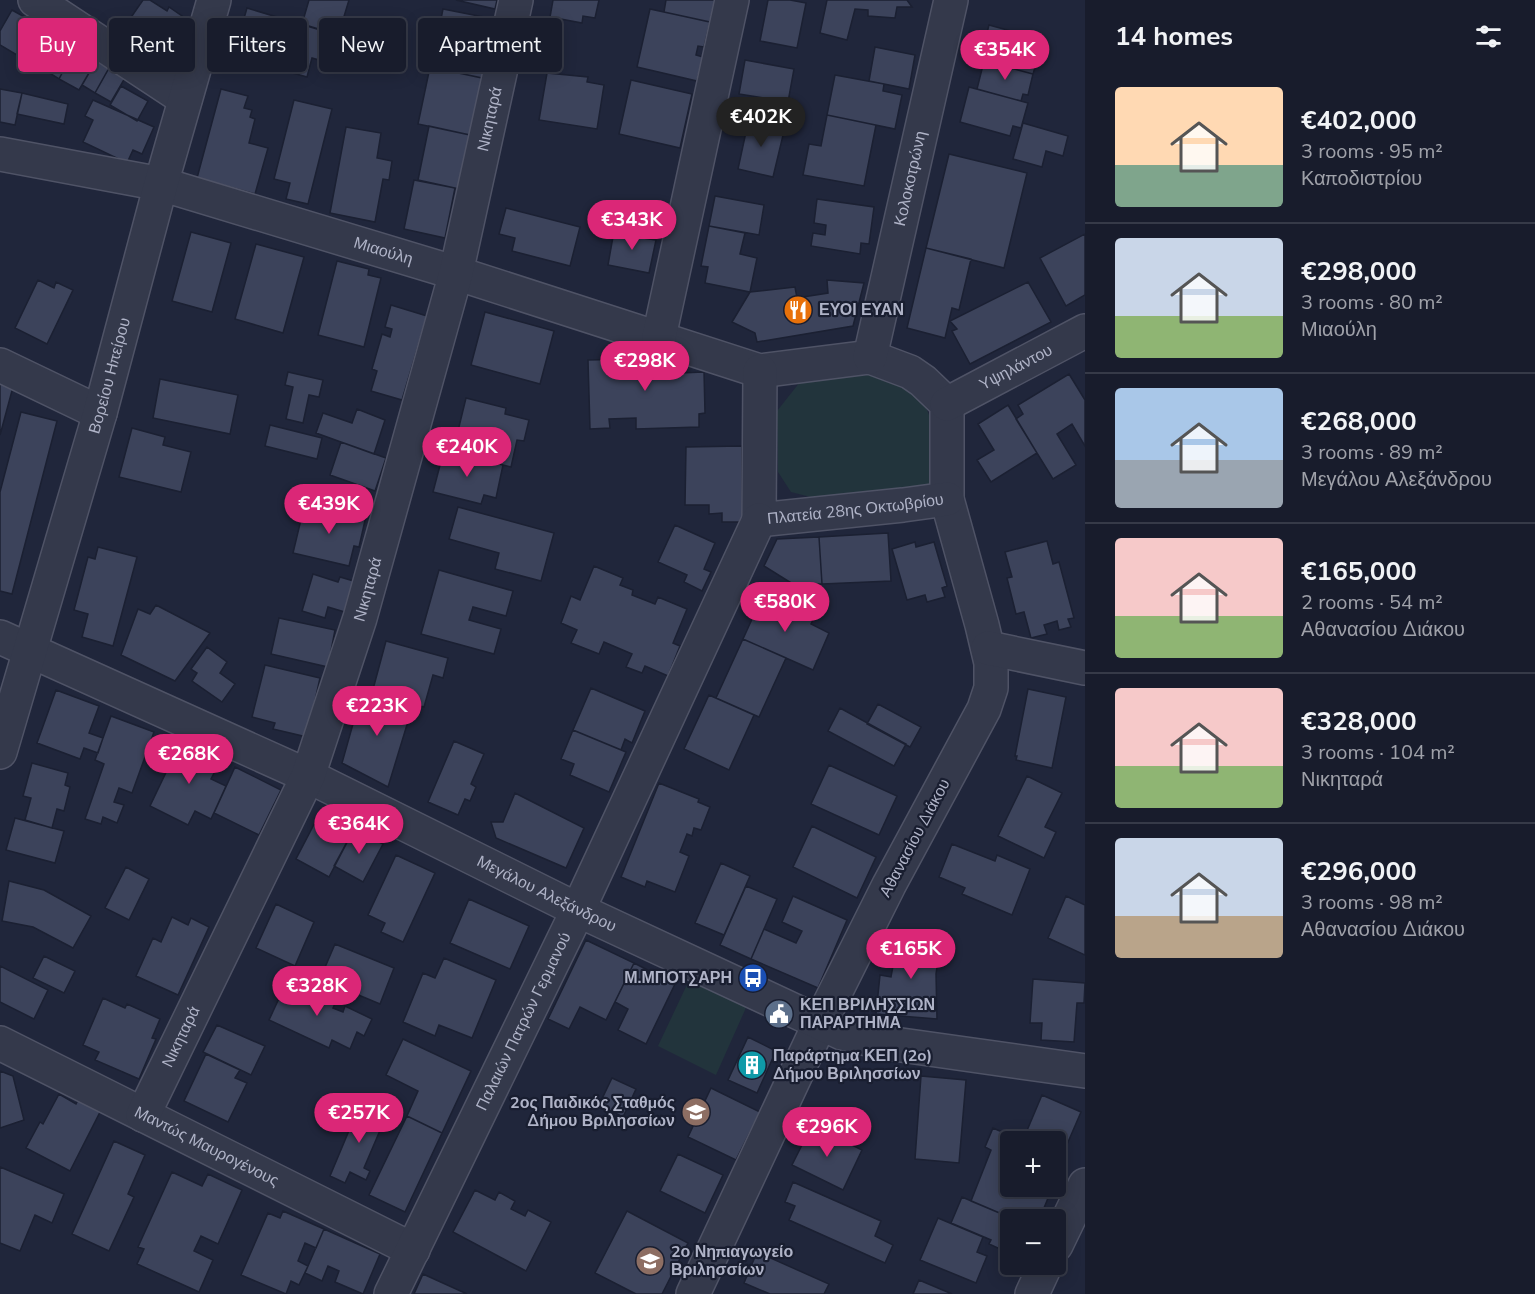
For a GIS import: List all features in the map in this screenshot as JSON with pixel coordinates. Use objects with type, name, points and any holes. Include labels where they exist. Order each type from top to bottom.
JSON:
[{"type":"street","points":[[35,0],[185,99]]},
{"type":"street","name":"Βορείου Ηπείρου","points":[[0,752],[100,413],[161,184],[214,0]]},
{"type":"street","name":"Νικηταρά","points":[[143,1115],[308,776],[360,618],[456,273],[516,0]]},
{"type":"street","points":[[659,337],[732,0]]},
{"type":"street","name":"Κολοκοτρώνη","points":[[870,357],[951,0]]},
{"type":"street","name":"Μιαούλη","points":[[0,154],[161,184],[456,273],[760,371]]},
{"type":"street","name":"Υψηλάντου","points":[[947,404],[1085,331]]},
{"type":"street","points":[[760,371],[870,357],[910,372],[947,404]]},
{"type":"street","points":[[0,365],[100,413]]},
{"type":"street","name":"Πλατεία 28ης Οκτωβρίου","points":[[760,371],[759,519],[947,499],[947,404]]},
{"type":"street","name":"Αθανασίου Διάκου","points":[[693,1294],[820,1023],[889,885],[984,709],[991,688],[988,648],[947,499]]},
{"type":"street","name":"Παλαιών Πατρών Γερμανού","points":[[391,1294],[578,910],[759,519]]},
{"type":"street","name":"Μεγάλου Αλεξάνδρου","points":[[0,637],[308,776],[578,910],[842,1033],[880,1042],[1085,1071]]},
{"type":"street","points":[[988,648],[1085,668]]},
{"type":"street","name":"Μαντώς Μαυρογένους","points":[[0,1043],[413,1250]]},
{"type":"street","points":[[1066,1224],[1085,1185]]},
{"type":"street","points":[[1032,1294],[1041,1275]]},
{"type":"shaded area","points":[[888,373],[914,392],[930,418],[930,488],[826,501],[791,492],[778,472],[777,411],[800,382]]},
{"type":"shaded area","points":[[692,974],[749,1001],[716,1075],[658,1046]]},
{"type":"building","points":[[143,0],[150,0],[167,11],[169,7],[182,16],[181,18],[131,18]]},
{"type":"building","points":[[309,0],[349,0],[344,18],[319,18],[319,29],[307,26],[307,18],[304,18]]},
{"type":"building","points":[[456,0],[497,0],[495,9]]},
{"type":"building","points":[[553,0],[599,0],[595,18],[583,16],[582,23],[550,17]]},
{"type":"building","points":[[666,0],[715,0],[710,22],[664,12]]},
{"type":"building","points":[[768,0],[806,3],[797,48],[760,41]]},
{"type":"building","points":[[827,0],[907,0],[912,7],[897,7],[895,18],[868,16],[868,10],[855,9],[847,40],[820,33]]},
{"type":"building","points":[[247,8],[280,18],[244,18]]},
{"type":"building","points":[[443,9],[489,18],[441,18]]},
{"type":"building","points":[[650,9],[710,22],[704,47],[698,46],[696,55],[703,57],[697,81],[637,67]]},
{"type":"building","points":[[12,10],[26,18],[18,18],[18,56],[0,45],[0,31]]},
{"type":"building","points":[[989,25],[1043,40],[1033,74],[980,60]]},
{"type":"building","points":[[307,26],[319,30],[319,60],[312,58],[307,77],[289,72],[307,72]]},
{"type":"building","points":[[875,47],[915,55],[909,89],[869,81]]},
{"type":"building","points":[[745,60],[794,69],[788,102],[739,94]]},
{"type":"building","points":[[984,61],[1033,74],[1028,95],[1023,94],[1021,101],[977,89]]},
{"type":"building","points":[[97,62],[109,68],[95,93],[82,85],[90,72],[97,72]]},
{"type":"building","points":[[109,68],[109,72],[115,72],[125,78],[111,102],[95,93]]},
{"type":"building","points":[[48,72],[63,72],[59,79]]},
{"type":"building","points":[[63,72],[90,72],[79,90],[59,79]]},
{"type":"building","points":[[429,72],[454,72],[487,79],[475,136],[418,124]]},
{"type":"building","points":[[454,72],[488,72],[487,79]]},
{"type":"building","points":[[547,73],[588,77],[587,82],[604,85],[597,129],[539,120]]},
{"type":"building","points":[[835,75],[884,84],[883,91],[902,95],[895,129],[827,115]]},
{"type":"building","points":[[631,80],[692,94],[680,148],[619,134]]},
{"type":"building","points":[[121,86],[148,101],[137,121],[110,105]]},
{"type":"building","points":[[969,87],[1028,103],[1021,128],[1013,126],[1010,136],[960,122]]},
{"type":"building","points":[[0,89],[22,93],[15,125],[0,122]]},
{"type":"building","points":[[221,89],[248,96],[244,108],[252,110],[250,117],[255,119],[249,143],[268,148],[255,194],[197,178]]},
{"type":"building","points":[[22,93],[68,104],[64,124],[17,114]]},
{"type":"building","points":[[93,100],[154,127],[142,154],[133,150],[127,163],[83,142],[93,120],[85,116]]},
{"type":"building","points":[[294,100],[332,109],[308,204],[286,199],[290,183],[274,179]]},
{"type":"building","points":[[827,115],[876,125],[864,186],[803,175],[809,144],[821,146]]},
{"type":"building","points":[[749,118],[785,127],[773,177],[738,169]]},
{"type":"building","points":[[1023,123],[1068,136],[1063,156],[1046,151],[1042,167],[1013,159]]},
{"type":"building","points":[[429,126],[475,136],[464,190],[418,180]]},
{"type":"building","points":[[346,127],[381,133],[377,158],[392,161],[389,180],[383,179],[375,222],[330,213]]},
{"type":"building","points":[[949,154],[1027,173],[1004,268],[926,248]]},
{"type":"building","points":[[414,180],[455,188],[445,238],[404,229]]},
{"type":"building","points":[[715,196],[764,205],[759,235],[709,226]]},
{"type":"building","points":[[817,199],[874,207],[869,244],[861,243],[860,254],[811,246],[813,233],[825,235],[826,225],[814,223]]},
{"type":"building","points":[[506,208],[580,227],[570,266],[512,251],[515,238],[499,234]]},
{"type":"building","points":[[709,226],[745,233],[740,254],[757,258],[750,292],[705,283],[708,267],[701,266]]},
{"type":"building","points":[[632,228],[644,231],[642,238],[656,240],[649,273],[608,265],[614,231],[630,234]]},
{"type":"building","points":[[191,232],[231,243],[212,312],[172,301]]},
{"type":"building","points":[[1085,234],[1085,295],[1066,306],[1040,258]]},
{"type":"building","points":[[256,244],[304,257],[283,333],[235,319]]},
{"type":"building","points":[[926,248],[971,259],[959,310],[952,308],[945,338],[907,328]]},
{"type":"building","points":[[337,261],[369,269],[368,275],[381,278],[364,347],[318,335]]},
{"type":"building","points":[[38,280],[54,288],[56,282],[73,290],[47,344],[15,328]]},
{"type":"building","name":"ΕΥΟΙ ΕΥΑΝ","points":[[827,280],[864,283],[853,326],[757,342],[755,333],[732,322],[750,292],[795,287],[797,298],[828,293]]},
{"type":"building","points":[[1028,282],[1051,322],[970,364],[952,331],[957,329],[950,321]]},
{"type":"building","points":[[391,305],[427,316],[402,400],[371,391],[377,371],[372,369],[382,334],[390,337],[392,329],[385,327]]},
{"type":"building","points":[[485,312],[554,331],[540,384],[471,365]]},
{"type":"building","points":[[656,351],[656,356],[679,356],[680,373],[704,372],[705,413],[699,414],[699,427],[636,429],[636,418],[609,419],[610,428],[590,429],[588,360],[629,359],[629,352]]},
{"type":"building","points":[[288,372],[323,380],[319,397],[309,395],[303,423],[286,419],[293,387],[285,385]]},
{"type":"building","points":[[1069,374],[1085,400],[1085,446],[1072,424],[1057,434],[1076,465],[1053,479],[1016,419],[1023,414],[1018,405]]},
{"type":"building","points":[[160,379],[238,395],[230,434],[153,418]]},
{"type":"building","points":[[0,383],[13,387],[0,435]]},
{"type":"building","points":[[466,398],[506,408],[505,414],[529,420],[524,441],[517,440],[511,467],[467,456],[471,439],[457,435]]},
{"type":"building","points":[[1008,405],[1037,453],[991,482],[977,460],[994,450],[978,424]]},
{"type":"building","points":[[357,409],[385,420],[374,454],[316,433],[323,413],[352,423]]},
{"type":"building","points":[[21,412],[57,421],[12,594],[0,591],[0,492]]},
{"type":"building","points":[[270,425],[322,438],[317,459],[265,446]]},
{"type":"building","points":[[132,428],[165,437],[163,445],[191,452],[181,492],[119,477]]},
{"type":"building","points":[[341,442],[386,458],[375,491],[330,475]]},
{"type":"building","points":[[742,446],[742,522],[722,522],[722,513],[709,514],[709,505],[685,505],[686,447]]},
{"type":"building","points":[[444,450],[503,465],[496,498],[484,495],[481,504],[433,492]]},
{"type":"building","points":[[304,507],[334,515],[336,508],[366,516],[359,547],[354,546],[349,566],[293,553]]},
{"type":"building","points":[[458,507],[554,533],[541,581],[495,569],[499,553],[449,539]]},
{"type":"building","points":[[675,525],[715,543],[704,569],[711,572],[702,591],[684,582],[687,575],[658,562]]},
{"type":"building","points":[[888,533],[891,581],[822,584],[819,537]]},
{"type":"building","points":[[819,537],[822,584],[811,584],[804,591],[764,566],[777,539]]},
{"type":"building","points":[[1047,541],[1053,564],[1059,562],[1074,618],[1068,619],[1071,627],[1059,630],[1057,621],[1044,625],[1047,634],[1031,638],[1024,612],[1016,614],[1007,578],[1012,577],[1005,552]]},
{"type":"building","points":[[915,542],[916,547],[934,542],[947,586],[942,588],[945,597],[927,602],[925,595],[907,600],[892,549]]},
{"type":"building","points":[[98,547],[137,557],[113,646],[82,637],[88,614],[74,610],[88,557],[95,559]]},
{"type":"building","points":[[594,566],[623,578],[620,585],[633,590],[632,595],[655,604],[658,597],[687,609],[673,643],[680,646],[668,676],[645,666],[642,673],[626,667],[632,654],[604,642],[599,654],[571,643],[577,630],[561,623],[571,596],[580,600]]},
{"type":"building","points":[[439,570],[513,591],[506,616],[473,607],[469,620],[501,629],[494,654],[421,634]]},
{"type":"building","points":[[313,574],[338,582],[340,577],[357,582],[348,613],[328,607],[325,618],[302,611]]},
{"type":"building","points":[[758,594],[777,602],[775,608],[786,613],[789,607],[814,618],[811,624],[829,633],[813,670],[743,639],[753,617],[748,615]]},
{"type":"building","points":[[156,605],[210,633],[175,681],[121,655],[138,609],[150,614]]},
{"type":"building","points":[[279,618],[335,630],[328,667],[271,654]]},
{"type":"building","points":[[743,639],[786,658],[759,717],[716,698]]},
{"type":"building","points":[[386,641],[448,658],[443,678],[433,675],[424,707],[372,693]]},
{"type":"building","points":[[207,647],[227,662],[220,673],[235,684],[222,702],[192,681],[197,673],[191,669]]},
{"type":"building","points":[[265,665],[320,678],[307,737],[273,729],[275,723],[252,717]]},
{"type":"building","points":[[591,688],[645,711],[632,743],[625,739],[621,750],[573,730]]},
{"type":"building","points":[[1028,689],[1066,697],[1052,768],[1016,760]]},
{"type":"building","points":[[56,690],[99,706],[89,733],[103,738],[98,753],[84,748],[80,759],[37,743]]},
{"type":"building","points":[[362,692],[413,705],[388,787],[342,763]]},
{"type":"building","points":[[709,695],[754,715],[729,770],[684,749]]},
{"type":"building","points":[[878,704],[921,727],[910,747],[867,724]]},
{"type":"building","points":[[840,708],[906,744],[894,766],[828,731]]},
{"type":"building","points":[[111,716],[154,732],[132,793],[119,788],[114,802],[124,805],[117,823],[103,817],[101,824],[85,819],[104,764],[95,760]]},
{"type":"building","points":[[573,730],[626,752],[609,792],[570,775],[574,764],[561,759]]},
{"type":"building","points":[[181,741],[221,760],[211,779],[226,786],[211,819],[195,811],[188,825],[150,806]]},
{"type":"building","points":[[454,741],[484,754],[471,784],[476,787],[470,801],[465,799],[458,815],[428,802]]},
{"type":"building","points":[[32,763],[68,773],[65,785],[70,787],[64,811],[57,809],[52,828],[25,820],[31,798],[23,796]]},
{"type":"building","points":[[829,765],[897,796],[879,835],[811,804]]},
{"type":"building","points":[[235,767],[281,790],[259,835],[214,813]]},
{"type":"building","points":[[1027,776],[1062,793],[1045,827],[1056,832],[1044,858],[998,836]]},
{"type":"building","points":[[659,783],[699,799],[698,802],[710,807],[701,830],[694,828],[692,836],[687,834],[680,852],[689,856],[675,892],[647,881],[645,887],[621,877]]},
{"type":"building","points":[[515,793],[584,828],[566,868],[496,838],[491,822],[503,822]]},
{"type":"building","points":[[321,811],[354,829],[329,877],[296,859]]},
{"type":"building","points":[[15,818],[64,831],[55,863],[6,850]]},
{"type":"building","points":[[812,826],[876,857],[857,898],[793,867]]},
{"type":"building","points":[[354,829],[383,844],[363,882],[334,866]]},
{"type":"building","points":[[952,844],[995,861],[997,855],[1030,869],[1012,915],[962,894],[965,888],[939,877]]},
{"type":"building","points":[[396,855],[435,873],[403,942],[381,932],[385,923],[368,915]]},
{"type":"building","points":[[721,863],[750,876],[724,935],[695,923]]},
{"type":"building","points":[[126,867],[149,879],[129,920],[105,908]]},
{"type":"building","points":[[9,881],[44,890],[91,916],[73,948],[33,927],[2,921]]},
{"type":"building","points":[[746,886],[777,899],[751,959],[720,945]]},
{"type":"building","points":[[793,896],[847,920],[818,988],[751,959],[764,929],[796,943],[802,931],[782,922]]},
{"type":"building","points":[[1066,896],[1085,905],[1085,955],[1048,938]]},
{"type":"building","points":[[469,899],[529,926],[510,969],[450,943]]},
{"type":"building","points":[[276,904],[314,922],[295,966],[256,948]]},
{"type":"building","points":[[172,917],[188,925],[191,918],[209,927],[178,995],[136,976],[153,938],[161,942]]},
{"type":"building","points":[[928,930],[928,953],[939,953],[936,974],[937,1019],[876,1014],[880,975],[891,977],[899,933]]},
{"type":"building","points":[[586,940],[634,963],[606,1020],[580,1007],[569,1029],[548,1019]]},
{"type":"building","points":[[335,944],[394,968],[380,1004],[320,979]]},
{"type":"building","points":[[44,956],[75,971],[64,993],[33,978]]},
{"type":"building","points":[[444,958],[496,980],[472,1038],[439,1025],[435,1036],[403,1022],[423,973],[435,978]]},
{"type":"building","points":[[634,963],[675,984],[646,1044],[618,1030],[628,1009],[615,1002]]},
{"type":"building","points":[[0,966],[48,990],[34,1019],[0,1002]]},
{"type":"building","points":[[288,979],[336,1001],[333,1008],[343,1012],[345,1006],[372,1019],[364,1036],[357,1032],[350,1049],[332,1040],[329,1048],[269,1020]]},
{"type":"building","points":[[1033,979],[1085,983],[1084,1003],[1077,1003],[1074,1042],[1041,1040],[1042,1023],[1030,1023]]},
{"type":"building","points":[[103,998],[125,1008],[127,1004],[160,1019],[152,1038],[156,1039],[139,1079],[95,1060],[99,1052],[83,1045]]},
{"type":"building","points":[[217,1025],[265,1046],[251,1075],[203,1052]]},
{"type":"building","name":"Παράρτημα ΚΕΠ (2o) Δήμου Βριλησσίων","points":[[748,1037],[776,1051],[757,1093],[728,1080]]},
{"type":"building","points":[[403,1039],[471,1071],[442,1133],[407,1116],[418,1091],[386,1075]]},
{"type":"building","points":[[206,1054],[240,1070],[235,1078],[247,1083],[228,1122],[184,1101]]},
{"type":"building","points":[[0,1071],[13,1076],[24,1120],[0,1128]]},
{"type":"building","points":[[921,1076],[966,1080],[959,1163],[915,1159]]},
{"type":"building","points":[[612,1078],[636,1089],[623,1117],[599,1105]]},
{"type":"building","name":"2ος Παιδικός Σταθμός Δήμου Βριλησσίων","points":[[711,1088],[760,1112],[736,1160],[688,1137]]},
{"type":"building","points":[[59,1094],[76,1104],[78,1100],[100,1112],[70,1171],[26,1148],[40,1122],[43,1124]]},
{"type":"building","points":[[1042,1095],[1081,1112],[1066,1147],[1066,1131],[1027,1131]]},
{"type":"building","points":[[361,1102],[387,1114],[364,1168],[370,1171],[366,1180],[350,1172],[345,1183],[330,1176]]},
{"type":"building","points":[[407,1116],[442,1133],[405,1212],[369,1195]]},
{"type":"building","points":[[812,1125],[862,1150],[843,1190],[792,1165]]},
{"type":"building","points":[[993,1128],[1000,1131],[1000,1197],[1048,1197],[1044,1209],[1000,1209],[1000,1213],[971,1201],[991,1150],[985,1147]]},
{"type":"building","points":[[114,1141],[145,1155],[128,1194],[134,1197],[109,1251],[72,1234]]},
{"type":"building","points":[[678,1154],[723,1175],[705,1213],[660,1191]]},
{"type":"building","points":[[0,1167],[64,1194],[52,1223],[35,1215],[20,1251],[0,1243]]},
{"type":"building","points":[[172,1172],[202,1186],[208,1174],[242,1190],[218,1244],[201,1236],[194,1251],[213,1260],[199,1292],[137,1264],[144,1249],[138,1247]]},
{"type":"building","points":[[793,1182],[881,1221],[875,1236],[893,1245],[885,1263],[789,1220],[795,1206],[785,1202]]},
{"type":"building","points":[[475,1190],[495,1200],[499,1192],[515,1201],[511,1209],[525,1216],[528,1210],[551,1222],[526,1271],[453,1232]]},
{"type":"building","points":[[962,1197],[1000,1213],[1000,1249],[989,1244],[991,1240],[951,1223]]},
{"type":"building","points":[[283,1211],[324,1229],[316,1248],[305,1243],[298,1261],[308,1266],[299,1285],[291,1281],[286,1294],[241,1275],[268,1213],[280,1218]]},
{"type":"building","name":"2ο Νηπιαγωγείο Βριλησσίων","points":[[627,1211],[688,1243],[662,1294],[636,1294],[595,1273]]},
{"type":"building","points":[[938,1218],[983,1237],[977,1252],[987,1256],[976,1283],[920,1260]]},
{"type":"building","points":[[324,1229],[380,1254],[363,1294],[335,1282],[339,1271],[328,1266],[322,1281],[305,1273]]},
{"type":"building","points":[[757,1252],[829,1284],[824,1294],[770,1294],[744,1283]]},
{"type":"building","points":[[423,1274],[467,1294],[414,1294]]},
{"type":"building","points":[[919,1280],[952,1294],[913,1294]]},
{"type":"place","name":"ΕΥΟΙ ΕΥΑΝ","points":[[798,310]]},
{"type":"place","name":"Μ.ΜΠΟΤΣΑΡΗ","points":[[753,978]]},
{"type":"place","name":"ΚΕΠ ΒΡΙΛΗΣΣΙΩΝ ΠΑΡΑΡΤΗΜΑ","points":[[779,1014]]},
{"type":"place","name":"Παράρτημα ΚΕΠ (2o) Δήμου Βριλησσίων","points":[[752,1065]]},
{"type":"place","name":"2ος Παιδικός Σταθμός Δήμου Βριλησσίων","points":[[696,1112]]},
{"type":"place","name":"2ο Νηπιαγωγείο Βριλησσίων","points":[[650,1261]]}]
